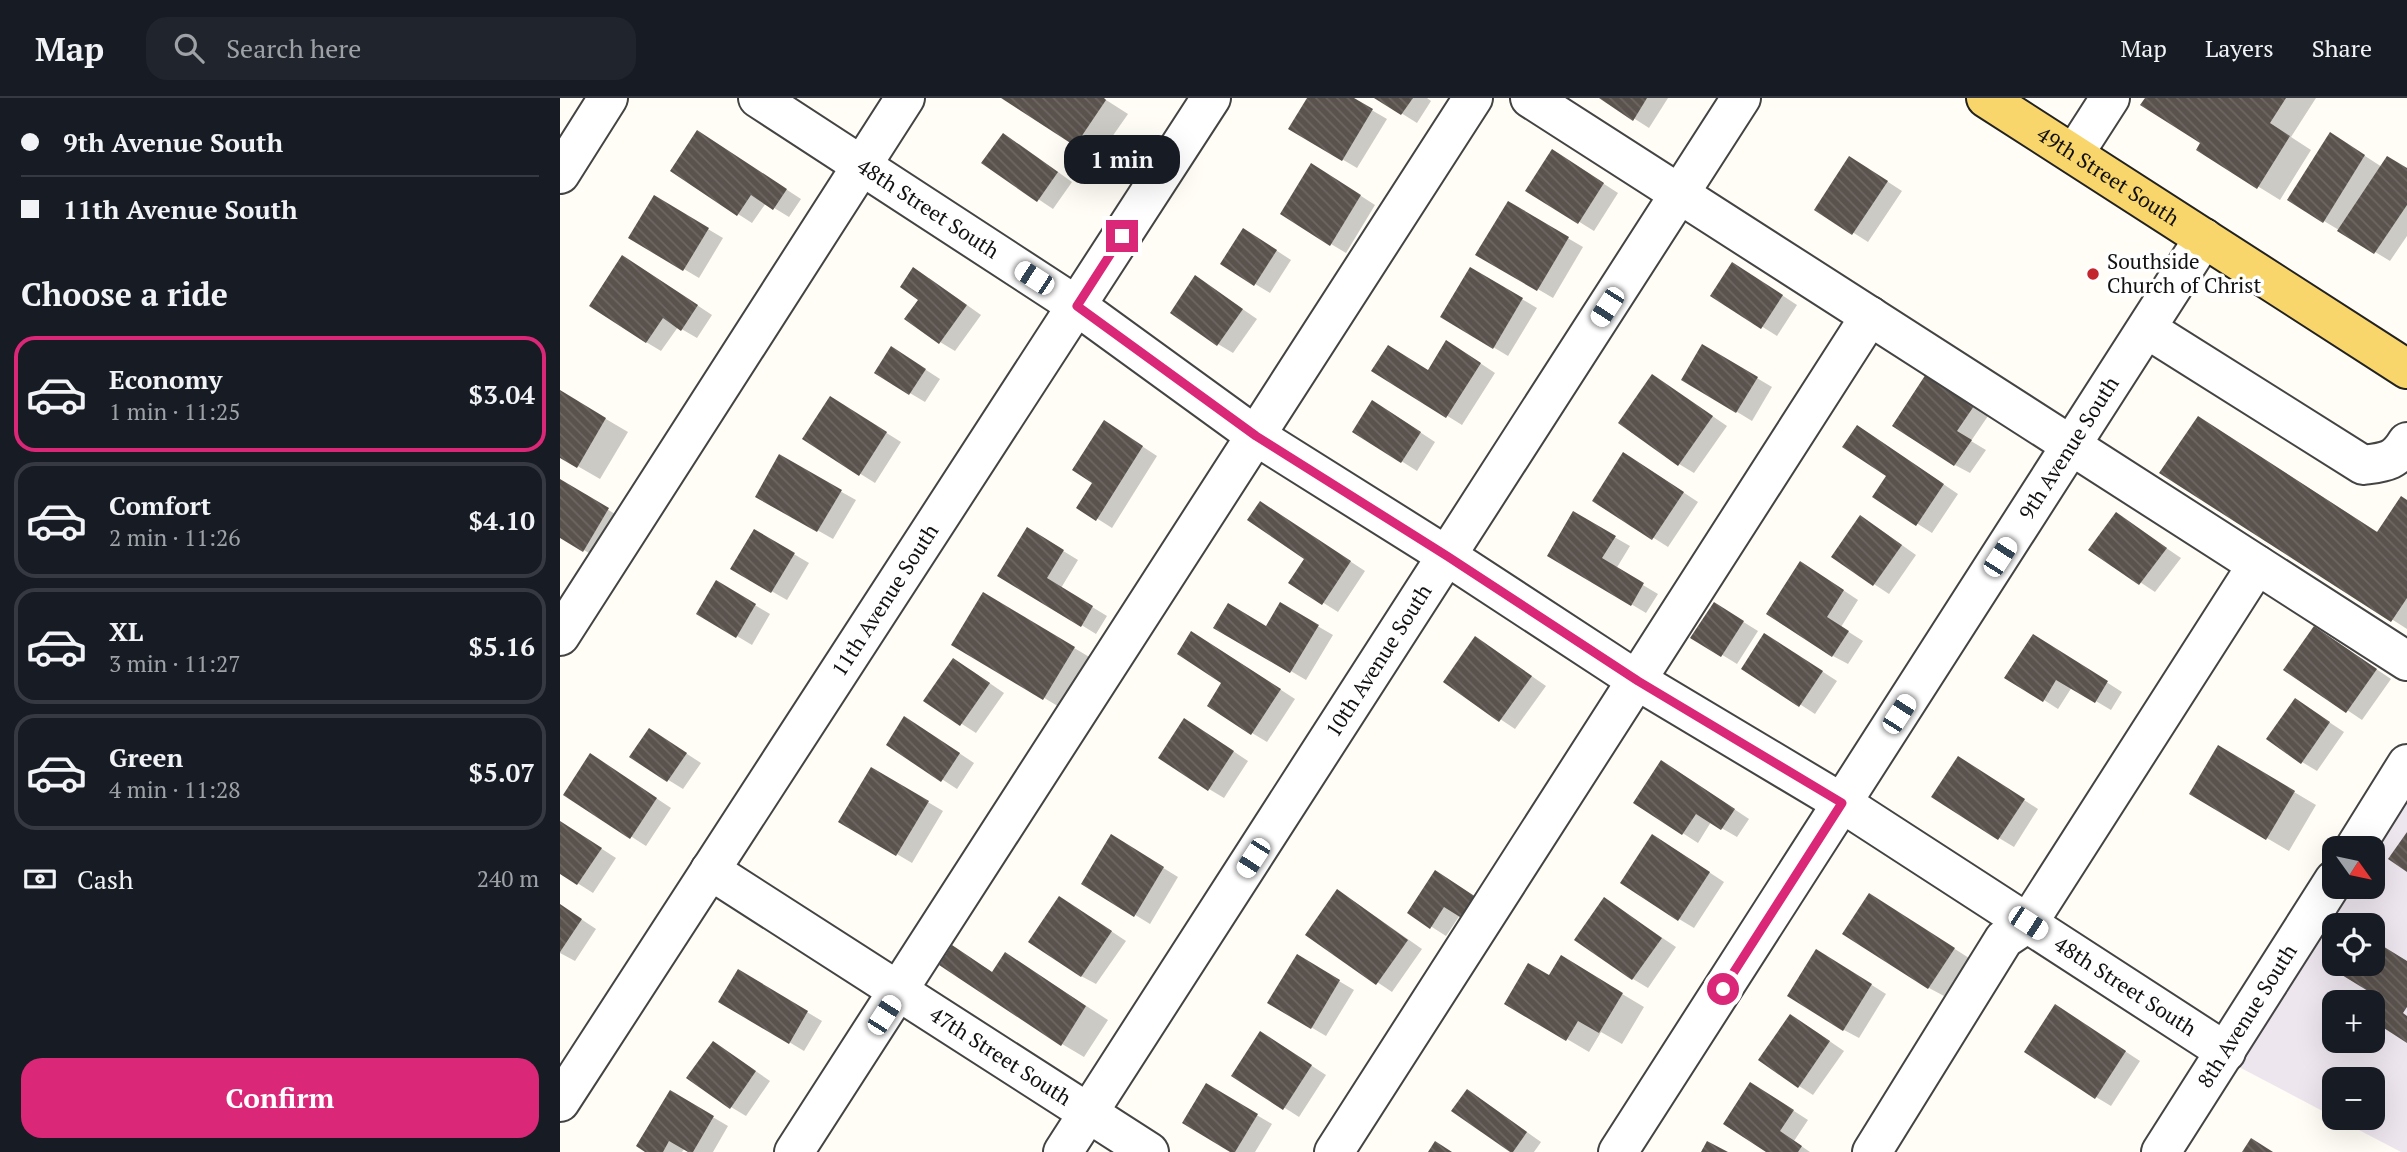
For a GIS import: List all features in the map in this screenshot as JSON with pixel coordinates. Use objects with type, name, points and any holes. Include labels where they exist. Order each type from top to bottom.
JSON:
[{"type":"main road","name":"49th Street South","points":[[1986,98],[2407,369]]},
{"type":"street","points":[[560,174],[608,98]]},
{"type":"street","name":"48th Street South","points":[[758,98],[1077,306],[1256,436],[1447,556],[1638,681],[1842,803],[2226,1052]]},
{"type":"street","points":[[560,636],[905,98]]},
{"type":"street","name":"11th Avenue South","points":[[560,1102],[1211,98]]},
{"type":"street","points":[[794,1152],[1473,98]]},
{"type":"street","points":[[1530,98],[2407,661]]},
{"type":"street","name":"10th Avenue South","points":[[1063,1152],[1741,98]]},
{"type":"street","points":[[2074,155],[2110,98]]},
{"type":"street","name":"9th Avenue South","points":[[1618,1152],[2204,238]]},
{"type":"street","points":[[1334,1152],[1870,316]]},
{"type":"street","points":[[2147,329],[2363,465],[2398,456],[2407,442]]},
{"type":"street","points":[[1872,1152],[2004,939],[2028,923],[2257,565]]},
{"type":"street","points":[[2362,836],[2407,764]]},
{"type":"street","name":"47th Street South","points":[[710,870],[1149,1152]]},
{"type":"street","name":"8th Avenue South","points":[[2161,1152],[2322,899]]},
{"type":"shaded area","points":[[2407,801],[2407,1152],[2401,1152],[2359,1130],[2385,1130],[2385,1067],[2322,1067],[2322,1111],[2239,1067],[2322,936],[2322,976],[2385,976],[2385,913],[2337,913],[2345,900],[2385,900],[2385,836]]},
{"type":"building","points":[[1001,98],[1104,98],[1106,100],[1075,146]]},
{"type":"building","points":[[1307,98],[1354,98],[1373,109],[1342,161],[1288,129]]},
{"type":"building","points":[[1374,98],[1413,98],[1401,115]]},
{"type":"building","points":[[1599,98],[1647,98],[1633,121]]},
{"type":"building","points":[[2145,98],[2286,98],[2270,123],[2290,136],[2257,189],[2196,150],[2200,143],[2140,105]]},
{"type":"building","points":[[697,130],[787,189],[773,210],[751,195],[737,216],[670,171]]},
{"type":"building","points":[[2330,132],[2365,155],[2323,223],[2287,200]]},
{"type":"building","points":[[1003,133],[1058,172],[1037,202],[981,163]]},
{"type":"building","points":[[1552,149],[1604,183],[1578,224],[1525,191]]},
{"type":"building","points":[[1849,156],[1888,181],[1852,235],[1814,210]]},
{"type":"building","points":[[2387,156],[2407,168],[2407,205],[2374,254],[2337,231]]},
{"type":"building","points":[[1311,163],[1361,195],[1330,246],[1280,214]]},
{"type":"building","points":[[654,195],[709,228],[683,271],[628,238]]},
{"type":"building","points":[[1508,201],[1569,237],[1537,291],[1475,255]]},
{"type":"building","points":[[1243,228],[1277,250],[1254,286],[1220,264]]},
{"type":"building","points":[[622,255],[698,305],[681,331],[663,318],[646,343],[589,306]]},
{"type":"building","points":[[1732,262],[1783,295],[1761,329],[1710,296]]},
{"type":"building","points":[[913,267],[967,305],[939,344],[904,319],[918,300],[900,287]]},
{"type":"building","points":[[1470,267],[1523,298],[1493,349],[1440,317]]},
{"type":"building","points":[[1195,275],[1243,309],[1217,346],[1170,313]]},
{"type":"building","points":[[1446,340],[1481,363],[1446,418],[1371,371],[1388,345],[1428,370]]},
{"type":"building","points":[[1702,344],[1758,377],[1736,413],[1681,380]]},
{"type":"building","points":[[891,346],[926,369],[909,395],[874,373]]},
{"type":"building","points":[[1652,374],[1713,416],[1678,466],[1618,423]]},
{"type":"building","points":[[1926,374],[1974,406],[1957,431],[1972,440],[1954,466],[1892,426]]},
{"type":"building","points":[[560,390],[606,418],[577,468],[560,458]]},
{"type":"building","points":[[830,396],[887,432],[859,476],[802,439]]},
{"type":"building","points":[[1372,400],[1421,432],[1401,463],[1352,432]]},
{"type":"building","points":[[2198,416],[2377,532],[2401,496],[2407,500],[2407,598],[2391,622],[2159,473]]},
{"type":"building","points":[[1104,420],[1143,446],[1096,521],[1076,508],[1092,483],[1072,470]]},
{"type":"building","points":[[1857,425],[1944,484],[1916,526],[1872,497],[1886,476],[1842,447]]},
{"type":"building","points":[[1623,452],[1684,492],[1652,540],[1592,501]]},
{"type":"building","points":[[779,454],[842,490],[817,532],[755,497]]},
{"type":"building","points":[[560,479],[609,508],[583,552],[560,538]]},
{"type":"building","points":[[1260,501],[1351,561],[1322,605],[1288,583],[1304,559],[1247,520]]},
{"type":"building","points":[[1573,511],[1616,536],[1602,558],[1644,583],[1631,606],[1547,556]]},
{"type":"building","points":[[2116,512],[2167,548],[2139,585],[2088,550]]},
{"type":"building","points":[[1860,515],[1902,545],[1873,586],[1831,557]]},
{"type":"building","points":[[1027,527],[1064,550],[1047,578],[1093,606],[1081,627],[997,576]]},
{"type":"building","points":[[754,529],[795,553],[771,593],[730,569]]},
{"type":"building","points":[[1800,561],[1844,590],[1827,617],[1849,631],[1832,657],[1766,614]]},
{"type":"building","points":[[716,580],[756,604],[736,638],[696,614]]},
{"type":"building","points":[[983,592],[1075,647],[1043,700],[951,645]]},
{"type":"building","points":[[1280,602],[1319,625],[1290,673],[1213,628],[1228,603],[1266,626]]},
{"type":"building","points":[[1714,602],[1744,621],[1721,657],[1690,638]]},
{"type":"building","points":[[2314,626],[2377,669],[2346,713],[2283,670]]},
{"type":"building","points":[[1191,631],[1281,689],[1251,735],[1207,706],[1221,683],[1177,654]]},
{"type":"building","points":[[1764,633],[1823,671],[1799,707],[1741,669]]},
{"type":"building","points":[[2033,634],[2108,681],[2095,703],[2056,680],[2043,702],[2004,678]]},
{"type":"building","points":[[1475,636],[1532,676],[1499,722],[1443,682]]},
{"type":"building","points":[[953,658],[990,683],[960,726],[923,701]]},
{"type":"building","points":[[2295,698],[2330,722],[2301,764],[2266,739]]},
{"type":"building","points":[[904,716],[960,753],[941,782],[886,745]]},
{"type":"building","points":[[1184,718],[1234,751],[1208,791],[1158,758]]},
{"type":"building","points":[[649,728],[687,753],[667,782],[629,757]]},
{"type":"building","points":[[2218,745],[2295,791],[2266,840],[2189,794]]},
{"type":"building","points":[[590,753],[657,798],[630,839],[563,795]]},
{"type":"building","points":[[1958,756],[2025,799],[1998,840],[1931,797]]},
{"type":"building","points":[[1661,760],[1735,809],[1721,830],[1696,814],[1682,835],[1633,803]]},
{"type":"building","points":[[871,767],[929,801],[896,856],[838,822]]},
{"type":"building","points":[[560,821],[602,848],[577,885],[560,874]]},
{"type":"building","points":[[2407,832],[2407,872],[2388,859]]},
{"type":"building","points":[[1111,834],[1164,867],[1134,917],[1081,884]]},
{"type":"building","points":[[1652,834],[1710,872],[1678,921],[1620,883]]},
{"type":"building","points":[[1435,870],[1482,901],[1468,922],[1444,907],[1430,929],[1407,913]]},
{"type":"building","points":[[1337,889],[1408,940],[1376,985],[1305,935]]},
{"type":"building","points":[[1869,893],[1955,948],[1928,989],[1842,934]]},
{"type":"building","points":[[1059,896],[1112,931],[1081,977],[1028,942]]},
{"type":"building","points":[[1604,897],[1662,938],[1632,980],[1574,940]]},
{"type":"building","points":[[560,904],[582,919],[560,952]]},
{"type":"building","points":[[952,945],[992,972],[1005,952],[1086,1006],[1061,1046],[939,965]]},
{"type":"building","points":[[2385,947],[2407,961],[2407,1007],[2403,1013],[2407,1016],[2407,1043],[2385,1029],[2385,990],[2366,990],[2344,976],[2385,976]]},
{"type":"building","points":[[1816,949],[1872,984],[1843,1031],[1787,996]]},
{"type":"building","points":[[1297,954],[1340,980],[1311,1029],[1267,1003]]},
{"type":"building","points":[[1561,955],[1623,993],[1599,1033],[1578,1021],[1566,1041],[1504,1004],[1528,963],[1549,975]]},
{"type":"building","points":[[738,969],[808,1011],[789,1044],[718,1002]]},
{"type":"building","points":[[2055,1004],[2126,1051],[2095,1099],[2024,1052]]},
{"type":"building","points":[[1790,1014],[1830,1041],[1798,1088],[1758,1060]]},
{"type":"building","points":[[1260,1031],[1312,1065],[1283,1110],[1231,1076]]},
{"type":"building","points":[[713,1041],[756,1071],[730,1109],[686,1078]]},
{"type":"building","points":[[1750,1082],[1794,1110],[1780,1131],[1802,1146],[1798,1152],[1766,1152],[1723,1124]]},
{"type":"building","points":[[1206,1083],[1258,1114],[1235,1152],[1230,1152],[1182,1123]]},
{"type":"building","points":[[1467,1089],[1527,1132],[1513,1152],[1451,1111]]},
{"type":"building","points":[[670,1090],[714,1116],[693,1152],[669,1141],[663,1152],[645,1152],[636,1146]]},
{"type":"building","points":[[2251,1138],[2273,1152],[2242,1152]]},
{"type":"building","points":[[1435,1141],[1452,1152],[1428,1152]]},
{"type":"building","points":[[1707,1141],[1728,1152],[1701,1152]]},
{"type":"place","name":"Southside Church of Christ","points":[[2093,274]]},
{"type":"route","points":[[1122,236],[1077,306],[1256,436],[1447,556],[1638,681],[1842,803],[1723,989]]}]
